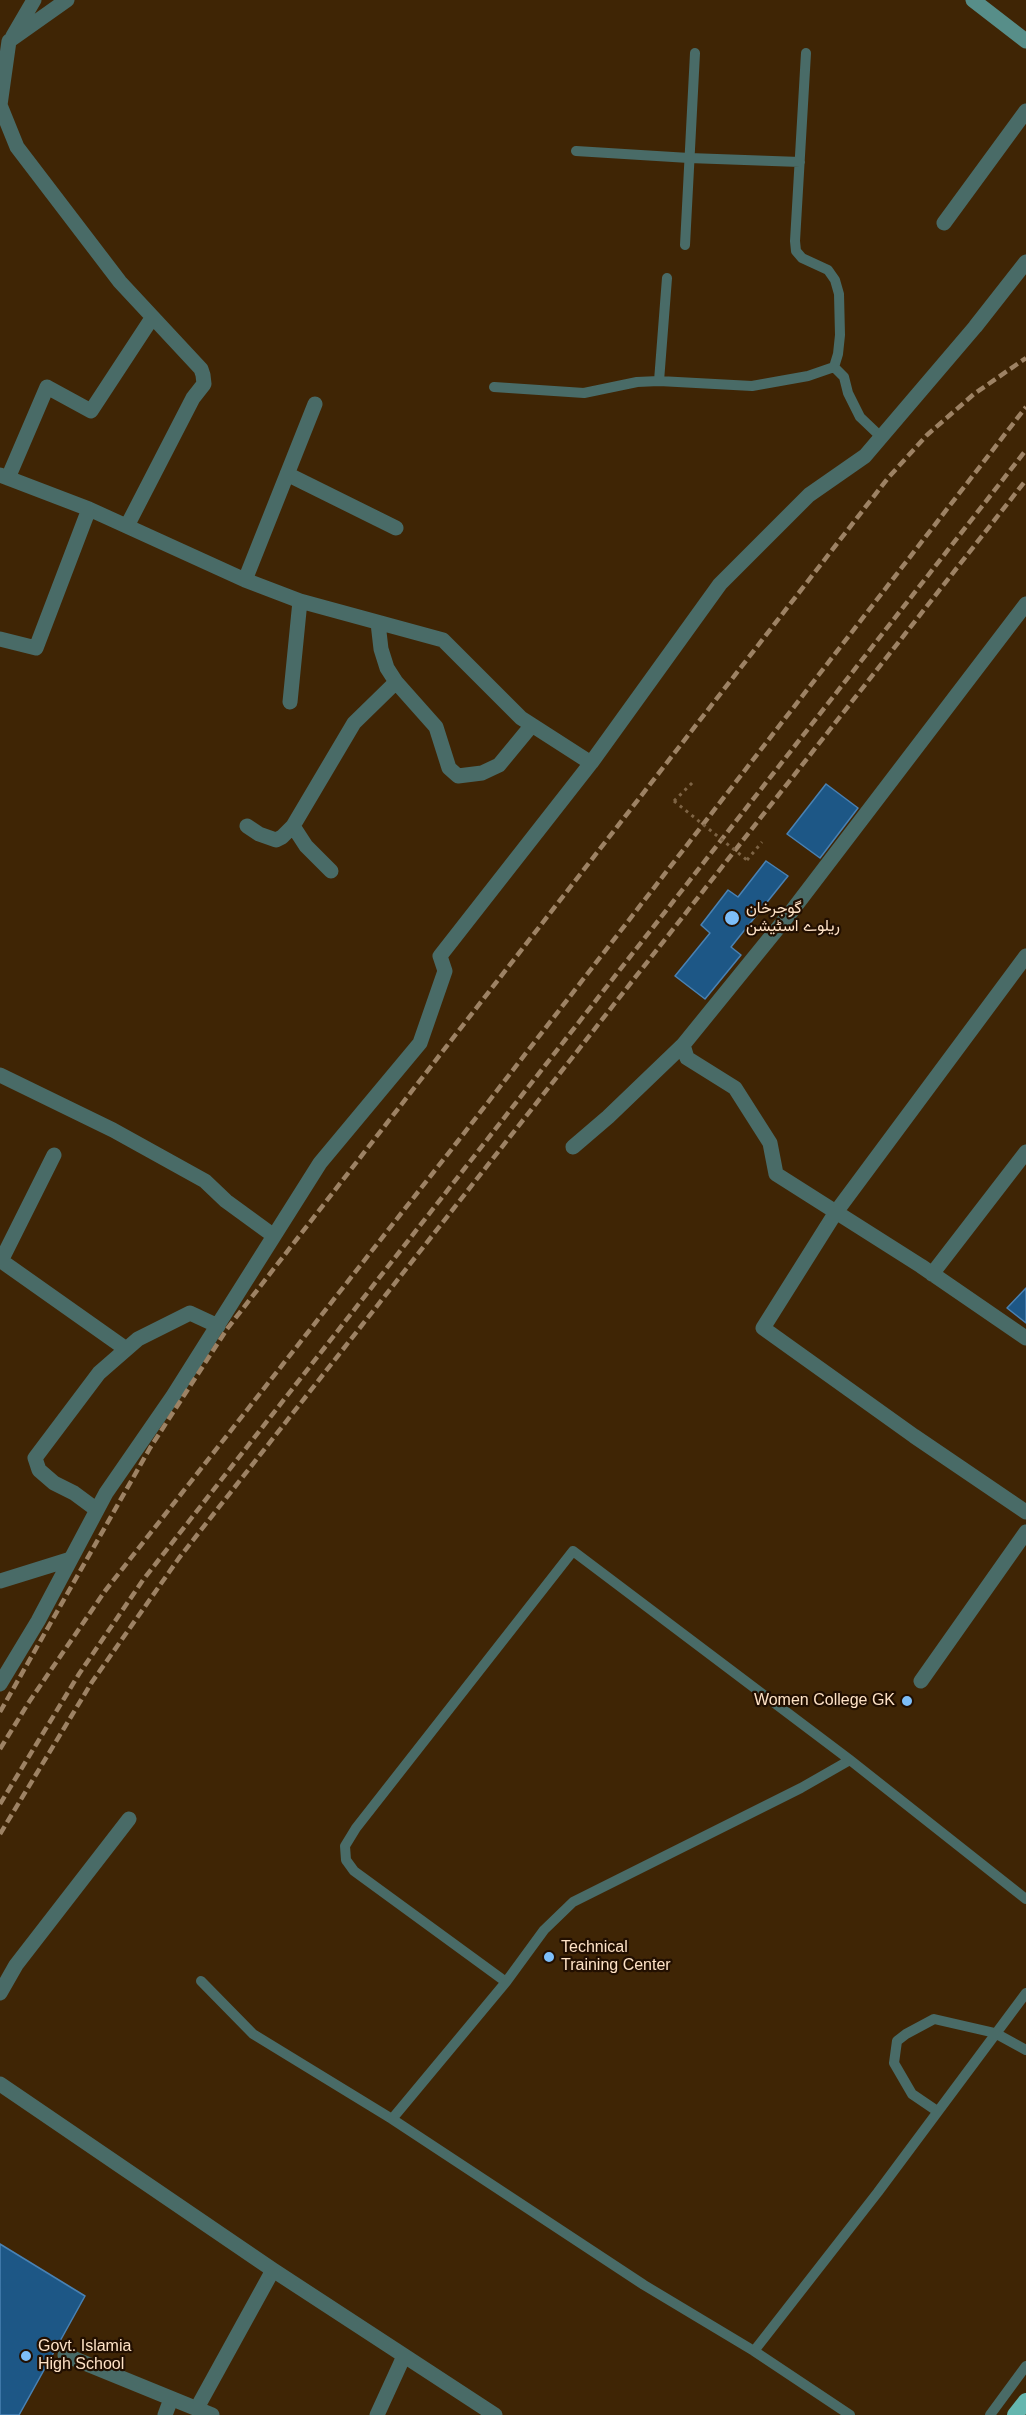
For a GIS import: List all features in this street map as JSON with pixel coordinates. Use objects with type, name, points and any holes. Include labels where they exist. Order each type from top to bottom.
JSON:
[{"type":"highway","points":[[1015,2415],[1026,2401]]},
{"type":"main road","points":[[973,0],[1026,41]]},
{"type":"street","points":[[34,0],[4,45],[0,105],[17,147],[120,282],[201,369],[204,384],[193,398],[127,526]]},
{"type":"street","points":[[4,45],[67,0]]},
{"type":"street","points":[[944,223],[1026,111]]},
{"type":"street","points":[[0,1684],[106,1493],[173,1396],[320,1163],[420,1043],[445,972],[440,956],[591,763],[720,584],[808,495],[865,456],[975,327],[1026,262]]},
{"type":"street","points":[[152,318],[91,411],[47,387],[4,477],[88,509],[245,580],[300,602],[443,640],[521,718],[591,763]]},
{"type":"street","points":[[245,580],[315,404]]},
{"type":"street","points":[[287,474],[396,528]]},
{"type":"street","points":[[0,639],[36,648],[88,509]]},
{"type":"street","points":[[290,702],[300,602]]},
{"type":"street","points":[[573,1147],[608,1117],[682,1044],[791,912],[1026,604]]},
{"type":"street","points":[[378,622],[384,660],[396,682],[436,727],[449,768],[458,776],[482,773],[499,765],[532,725]]},
{"type":"street","points":[[247,826],[259,834],[276,840],[282,837],[293,826],[354,723],[396,682]]},
{"type":"street","points":[[293,826],[310,852],[331,871]]},
{"type":"street","points":[[1026,956],[836,1212],[763,1328],[914,1436],[1026,1512]]},
{"type":"street","points":[[682,1044],[687,1058],[735,1088],[770,1143],[776,1174],[932,1274],[1026,1338]]},
{"type":"street","points":[[0,1075],[113,1130],[205,1181],[226,1201],[274,1236]]},
{"type":"street","points":[[932,1274],[1026,1152]]},
{"type":"street","points":[[54,1155],[1,1260],[126,1349]]},
{"type":"street","points":[[97,1510],[74,1493],[54,1483],[39,1470],[35,1458],[99,1373],[138,1338],[190,1313],[218,1326]]},
{"type":"street","points":[[921,1681],[1026,1532]]},
{"type":"street","points":[[0,1581],[71,1559]]},
{"type":"street","points":[[0,1993],[16,1965],[129,1820]]},
{"type":"street","points":[[0,2084],[273,2270],[491,2414]]},
{"type":"street","points":[[198,2408],[273,2270]]},
{"type":"street","points":[[65,2355],[212,2415]]},
{"type":"street","points":[[377,2415],[404,2356]]},
{"type":"street","points":[[165,2415],[171,2399]]},
{"type":"lane","points":[[685,245],[695,53]]},
{"type":"lane","points":[[806,53],[795,241],[796,251],[802,258],[828,270],[835,280],[839,294],[840,335],[834,367]]},
{"type":"lane","points":[[576,151],[800,162]]},
{"type":"lane","points":[[659,381],[667,278]]},
{"type":"lane","points":[[494,387],[584,393],[637,382],[659,381],[752,386],[808,376],[834,367]]},
{"type":"lane","points":[[834,367],[844,376],[848,393],[860,417],[881,437]]},
{"type":"lane","points":[[506,1982],[354,1871],[346,1860],[345,1846],[356,1828],[573,1551],[850,1760],[1026,1899]]},
{"type":"lane","points":[[392,2119],[506,1982],[544,1930],[573,1902],[801,1788],[850,1760]]},
{"type":"lane","points":[[201,1982],[253,2034],[392,2119],[644,2286],[753,2351],[850,2415]]},
{"type":"lane","points":[[753,2351],[878,2192],[1026,1993]]},
{"type":"lane","points":[[937,2111],[912,2094],[894,2063],[897,2041],[918,2026],[934,2019],[995,2033],[1026,2050]]},
{"type":"lane","points":[[990,2415],[1026,2366]]},
{"type":"path","points":[[693,782],[674,801],[747,860],[762,842]]},
{"type":"building","points":[[826,784],[858,808],[820,858],[787,834]]},
{"type":"building","points":[[766,861],[788,876],[731,947],[741,955],[705,999],[675,976],[710,933],[701,925],[728,890],[738,897]]},
{"type":"building","points":[[1026,1288],[1026,1323],[1007,1308]]},
{"type":"building","name":"Govt. Islamia High School","points":[[0,2244],[85,2296],[19,2415],[0,2415]]},
{"type":"railway","points":[[0,1712],[150,1448],[227,1329],[888,478],[927,435],[974,394],[1026,358]]},
{"type":"railway","points":[[0,1749],[29,1702],[105,1591],[458,1141],[1026,407]]},
{"type":"railway","points":[[0,1804],[79,1674],[143,1580],[1026,450]]},
{"type":"railway","points":[[0,1834],[92,1682],[179,1558],[1026,480]]},
{"type":"place","name":"گوجرخان ریلوے اسٹیشن","points":[[732,918]]},
{"type":"place","name":"Women College GK","points":[[907,1701]]},
{"type":"place","name":"Technical Training Center","points":[[549,1957]]},
{"type":"place","name":"Govt. Islamia High School","points":[[26,2356]]}]
